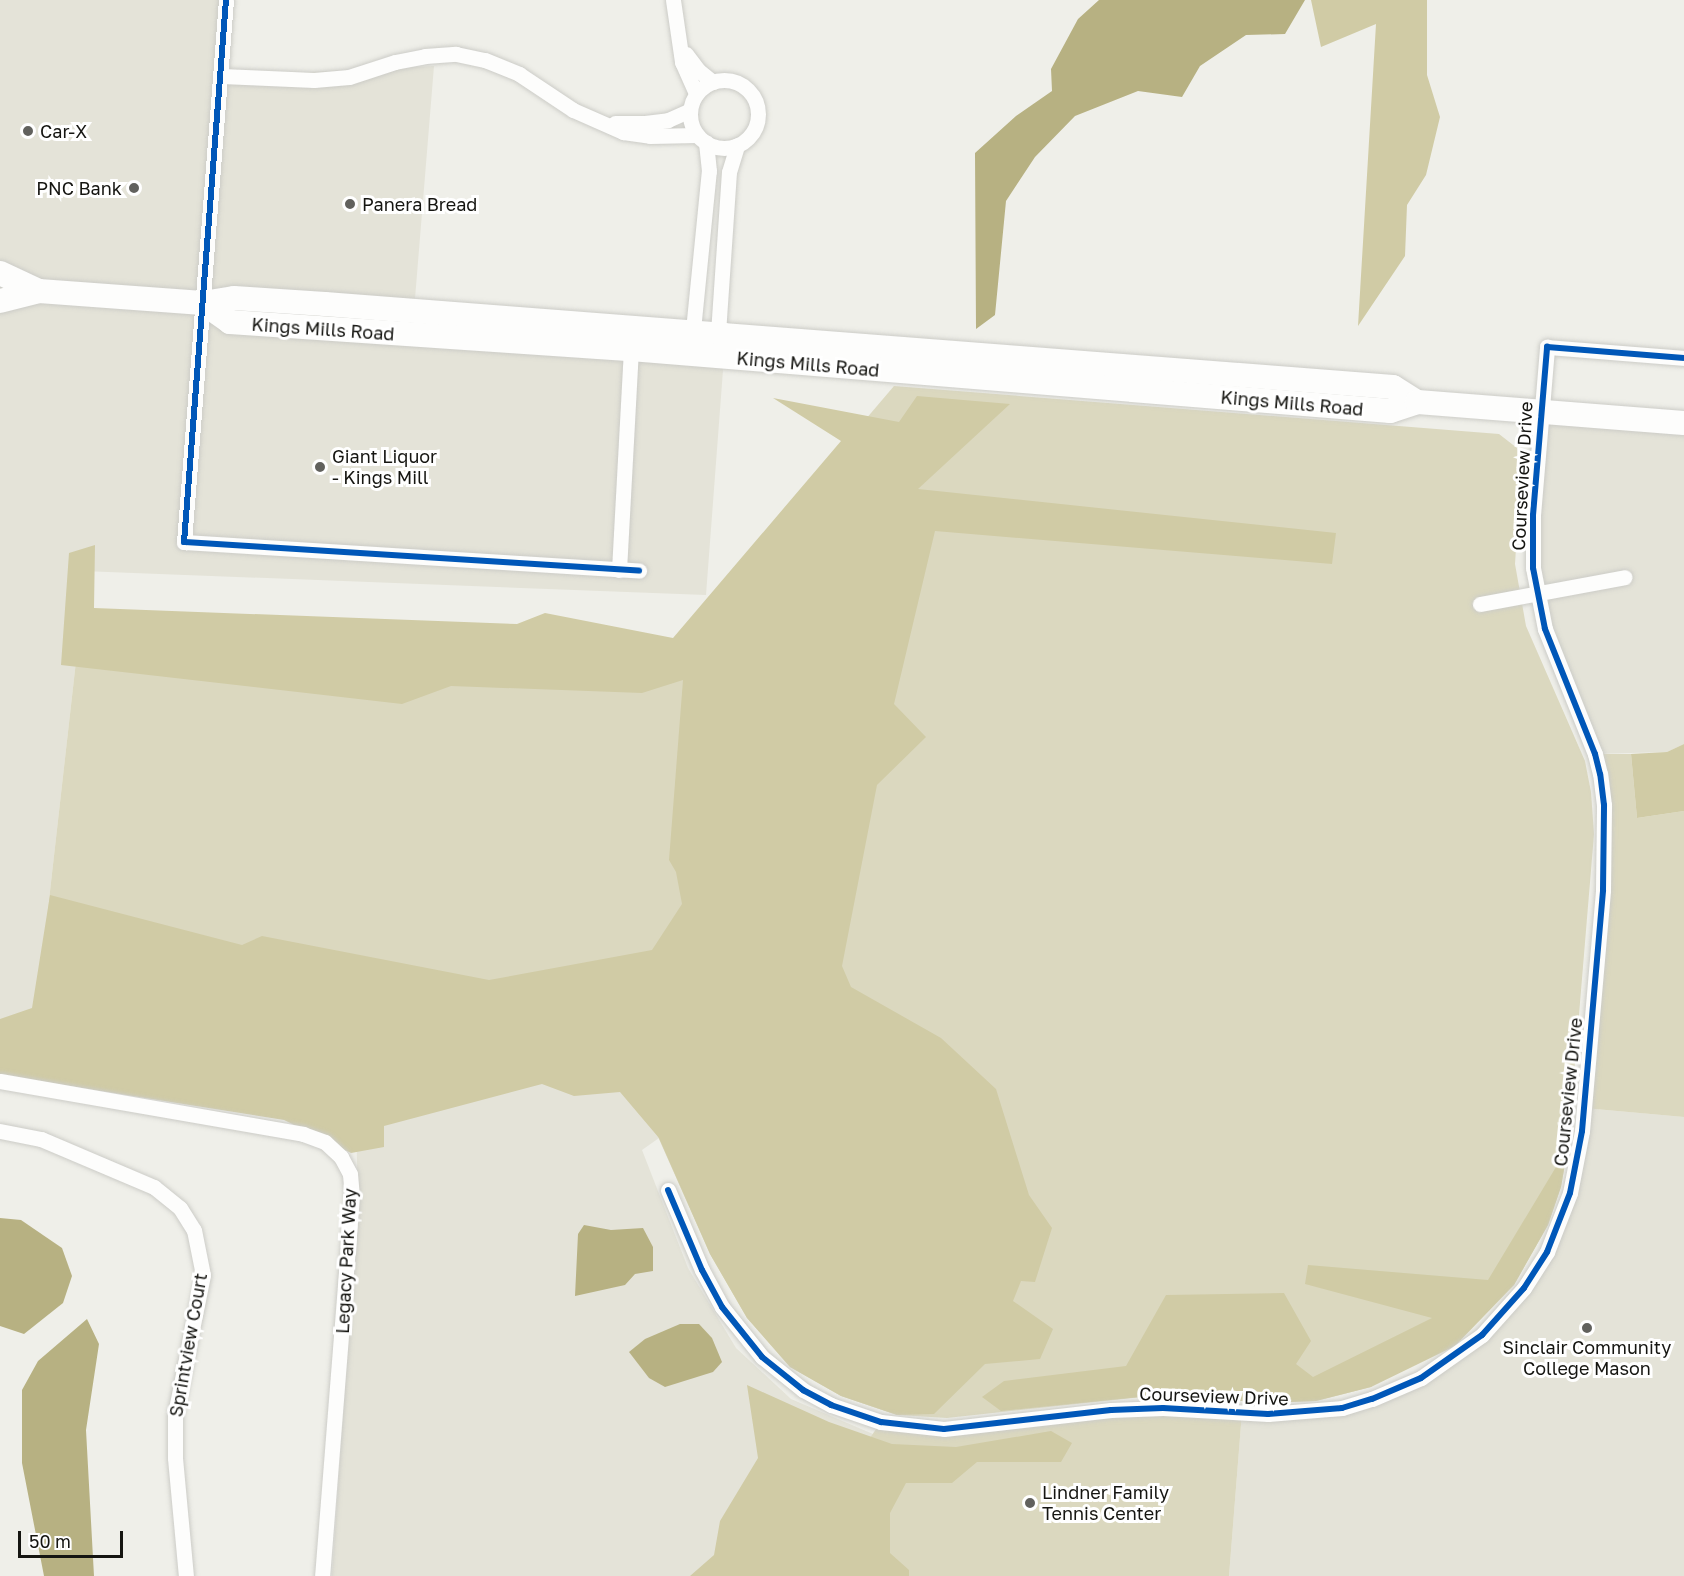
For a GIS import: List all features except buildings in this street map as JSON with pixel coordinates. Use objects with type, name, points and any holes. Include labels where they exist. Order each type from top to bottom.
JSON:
[{"type":"main road","name":"Kings Mills Road","points":[[0,273],[39,291]]},
{"type":"main road","name":"Kings Mills Road","points":[[0,301],[39,291],[202,303],[246,298],[693,330],[1393,387],[1417,402]]},
{"type":"main road","name":"Kings Mills Road","points":[[202,303],[230,322],[631,349],[1390,411],[1417,402],[1684,423]]},
{"type":"street","points":[[226,0],[222,76],[184,542],[639,571]]},
{"type":"street","points":[[673,0],[682,62],[696,94]]},
{"type":"street","points":[[680,46],[698,70],[713,82]]},
{"type":"street","points":[[222,76],[314,80],[350,77],[395,62],[425,56],[456,54],[485,60],[519,74],[573,110],[623,132],[702,139],[726,147],[737,145],[754,130],[758,112],[756,102],[744,86],[727,80],[713,82],[696,94],[690,110],[702,139],[709,171],[693,330]]},
{"type":"street","points":[[602,122],[645,123],[668,120],[690,110]]},
{"type":"street","points":[[718,333],[729,172],[737,145]]},
{"type":"street","name":"Courseview Drive","points":[[668,1190],[702,1270],[722,1307],[762,1357],[803,1390],[861,1417],[881,1422],[912,1428],[965,1428],[1111,1410],[1163,1408],[1300,1414],[1342,1408],[1372,1399],[1421,1378],[1457,1355],[1501,1316],[1524,1288],[1547,1252],[1570,1193],[1582,1131],[1603,879],[1604,805],[1595,753],[1545,629],[1536,594],[1532,558],[1533,515],[1547,347],[1684,358]]},
{"type":"street","points":[[619,570],[631,349]]},
{"type":"street","points":[[1480,604],[1625,577]]},
{"type":"street","name":"Legacy Park Way","points":[[0,1082],[303,1134],[325,1142],[342,1157],[350,1174],[352,1196],[322,1576]]},
{"type":"street","name":"Sprintview Court","points":[[0,1131],[41,1139],[154,1187],[180,1208],[194,1230],[203,1275],[175,1414],[175,1458],[186,1576]]},
{"type":"shaded area","points":[[0,0],[226,0],[222,76],[434,66],[414,311],[234,298],[230,322],[724,357],[706,595],[82,571],[81,617],[29,1077],[0,1071]]},
{"type":"shaded area","points":[[1099,0],[1305,0],[1285,34],[1246,35],[1200,66],[1182,97],[1138,91],[1075,116],[1035,157],[1006,201],[995,315],[976,329],[975,153],[1016,116],[1052,91],[1051,69],[1078,19]]},
{"type":"shaded area","points":[[1311,0],[1427,0],[1427,75],[1440,117],[1426,175],[1407,205],[1405,256],[1358,326],[1376,24],[1321,47]]},
{"type":"shaded area","points":[[894,386],[1499,434],[1517,448],[1521,468],[1515,564],[1526,626],[1585,761],[1591,792],[1594,834],[1568,1147],[1561,1187],[1548,1225],[1514,1285],[1371,1387],[1316,1401],[1262,1403],[1170,1394],[947,1418],[897,1415],[841,1396],[790,1367],[747,1318],[710,1254],[623,1058],[29,1077],[81,617],[676,642]]},
{"type":"shaded area","points":[[917,396],[1010,404],[918,489],[1336,533],[1332,564],[935,531],[894,704],[926,737],[877,785],[842,966],[851,987],[941,1038],[996,1089],[1029,1195],[1052,1228],[1035,1282],[1021,1281],[1013,1301],[1053,1329],[1040,1359],[985,1364],[934,1414],[897,1415],[841,1396],[790,1367],[747,1318],[710,1254],[659,1138],[620,1092],[574,1096],[542,1084],[384,1126],[384,1147],[351,1153],[284,1120],[0,1075],[0,1019],[32,1008],[50,895],[242,945],[262,936],[489,980],[652,950],[682,904],[676,872],[669,860],[683,680],[642,693],[451,686],[402,704],[61,665],[69,553],[95,545],[94,608],[517,624],[545,613],[673,638],[841,441],[773,398],[899,422]]},
{"type":"shaded area","points":[[1541,411],[1684,423],[1684,744],[1667,752],[1595,754],[1536,594]]},
{"type":"shaded area","points":[[1684,744],[1684,811],[1637,818],[1631,754],[1667,752]]},
{"type":"shaded area","points":[[1595,754],[1631,754],[1637,818],[1684,811],[1684,1117],[1584,1108],[1603,890]]},
{"type":"shaded area","points":[[623,1058],[659,1138],[642,1150],[688,1268],[736,1348],[791,1399],[873,1434],[774,1576],[332,1576],[358,1195],[356,1127]]},
{"type":"shaded area","points":[[1584,1108],[1684,1117],[1684,1576],[1229,1576],[1242,1412],[1268,1414],[1392,1392],[1497,1320],[1560,1223]]},
{"type":"shaded area","points":[[1568,1147],[1561,1187],[1548,1225],[1514,1285],[1455,1346],[1371,1387],[1316,1401],[1262,1403],[1170,1394],[1001,1411],[982,1397],[1004,1381],[1126,1366],[1166,1295],[1284,1293],[1311,1341],[1296,1364],[1313,1377],[1432,1318],[1305,1284],[1308,1265],[1488,1280]]},
{"type":"shaded area","points":[[0,1218],[21,1220],[62,1248],[72,1276],[63,1303],[24,1334],[0,1326]]},
{"type":"shaded area","points":[[584,1225],[611,1230],[643,1228],[653,1247],[653,1271],[635,1274],[625,1285],[575,1296],[578,1234]]},
{"type":"shaded area","points":[[87,1319],[99,1344],[86,1430],[94,1576],[44,1576],[22,1463],[22,1390],[38,1361]]},
{"type":"shaded area","points":[[680,1324],[699,1324],[712,1338],[722,1362],[713,1372],[665,1387],[649,1378],[629,1352],[645,1339]]},
{"type":"shaded area","points":[[747,1385],[829,1422],[892,1444],[956,1447],[1051,1431],[1072,1443],[1061,1462],[977,1462],[952,1483],[906,1483],[890,1513],[890,1553],[909,1570],[909,1576],[690,1576],[714,1555],[720,1521],[758,1458]]},
{"type":"shaded area","name":"Lindner Family Tennis Center","points":[[1111,1410],[1242,1412],[1229,1576],[774,1576],[881,1422],[912,1428]]},
{"type":"cycle path","points":[[226,0],[184,542],[639,571]]},
{"type":"cycle path","points":[[668,1190],[702,1270],[722,1307],[762,1357],[803,1390],[831,1405],[881,1422],[944,1429],[1111,1410],[1163,1408],[1268,1414],[1342,1408],[1372,1399],[1421,1378],[1482,1335],[1524,1288],[1547,1252],[1570,1193],[1582,1131],[1603,890],[1604,805],[1600,774],[1595,754],[1545,629],[1533,568],[1533,515],[1547,347],[1684,358]]},
{"type":"place","name":"Car-X","points":[[28,131]]},
{"type":"place","name":"PNC Bank","points":[[134,188]]},
{"type":"place","name":"Panera Bread","points":[[350,204]]},
{"type":"place","name":"Giant Liquor - Kings Mill","points":[[320,467]]},
{"type":"place","name":"Sinclair Community College Mason","points":[[1587,1328]]},
{"type":"place","name":"Lindner Family Tennis Center","points":[[1030,1503]]}]
